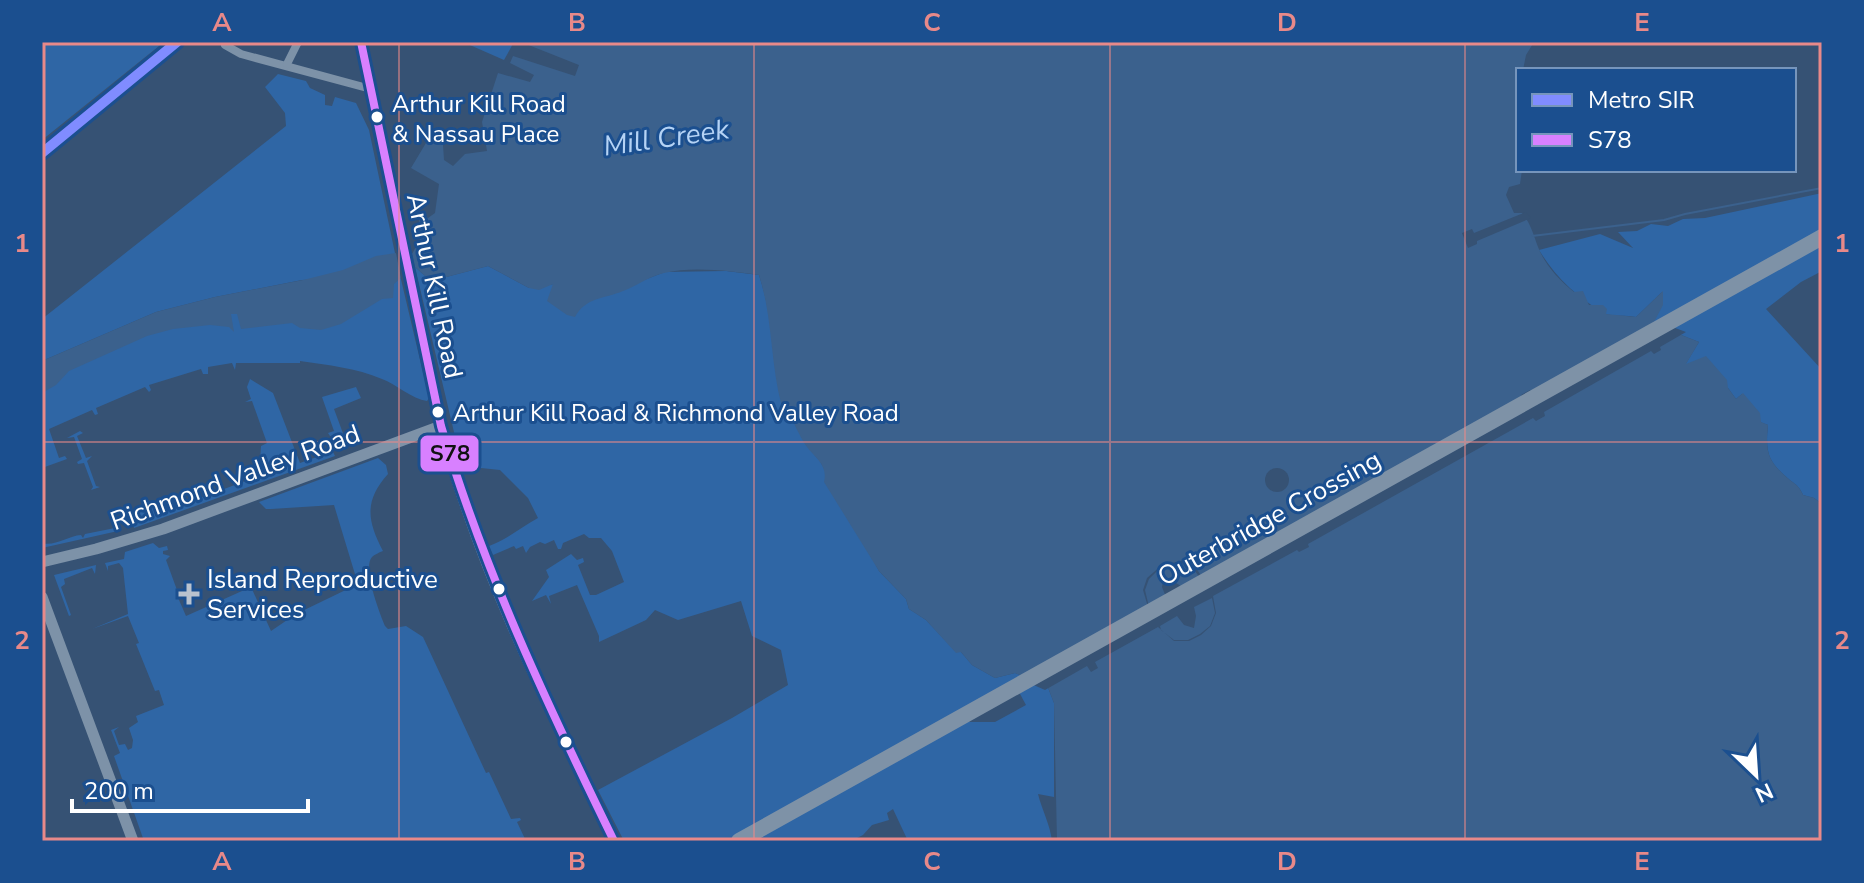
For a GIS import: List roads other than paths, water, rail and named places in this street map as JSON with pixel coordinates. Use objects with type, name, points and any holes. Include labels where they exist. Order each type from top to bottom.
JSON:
[{"type":"highway","name":"Outerbridge Crossing","points":[[759,841],[1822,237]]},
{"type":"highway","name":"Outerbridge Crossing","points":[[739,841],[1822,248]]},
{"type":"street","points":[[287,64],[298,42]]},
{"type":"street","name":"Arthur Kill Road","points":[[361,42],[441,426],[466,512],[510,621],[614,841]]},
{"type":"street","points":[[225,45],[241,54],[371,89]]},
{"type":"street","name":"Richmond Valley Road","points":[[42,562],[163,529],[441,426]]},
{"type":"street","points":[[42,597],[133,841]]},
{"type":"water","name":"Mill Creek","points":[[521,42],[1534,42],[1526,55],[1523,68],[1516,68],[1516,172],[1522,172],[1520,184],[1509,187],[1506,195],[1514,213],[1522,213],[1525,217],[1541,254],[1558,277],[1574,292],[1583,291],[1589,305],[1603,305],[1607,309],[1606,314],[1636,317],[1663,291],[1663,305],[1653,324],[1699,342],[1686,364],[1706,356],[1727,380],[1728,388],[1736,399],[1743,393],[1760,413],[1761,422],[1768,425],[1767,443],[1773,463],[1803,495],[1822,504],[1822,841],[1057,841],[1054,703],[1047,685],[1015,673],[995,678],[972,665],[961,652],[956,653],[926,620],[909,609],[906,599],[879,571],[824,482],[823,467],[804,443],[787,410],[782,407],[759,275],[699,270],[664,273],[590,302],[575,317],[547,301],[553,284],[539,290],[529,288],[488,266],[431,281],[415,267],[412,254],[420,239],[419,213],[428,218],[435,213],[439,184],[411,168],[432,133],[443,145],[444,160],[453,166],[465,154],[487,151],[482,122],[498,73],[530,82],[534,75],[510,63],[513,56],[575,76],[579,65]]},
{"type":"water","points":[[396,253],[401,278],[394,284],[393,298],[382,299],[341,324],[321,330],[300,328],[292,323],[241,329],[237,314],[231,314],[234,332],[229,327],[210,325],[173,329],[147,336],[69,371],[56,385],[42,393],[42,361],[156,312],[303,280],[343,270],[376,256]]},
{"type":"waterway","points":[[1532,236],[1664,220],[1822,188]]},
{"type":"metro line","name":"SIR","points":[[42,153],[177,42]]},
{"type":"place","name":"Arthur Kill Road & Nassau Place","points":[[377,117]]},
{"type":"place","name":"Arthur Kill Road & Richmond Valley Road","points":[[438,412]]},
{"type":"place","name":"Island Reproductive Services","points":[[189,594]]}]
